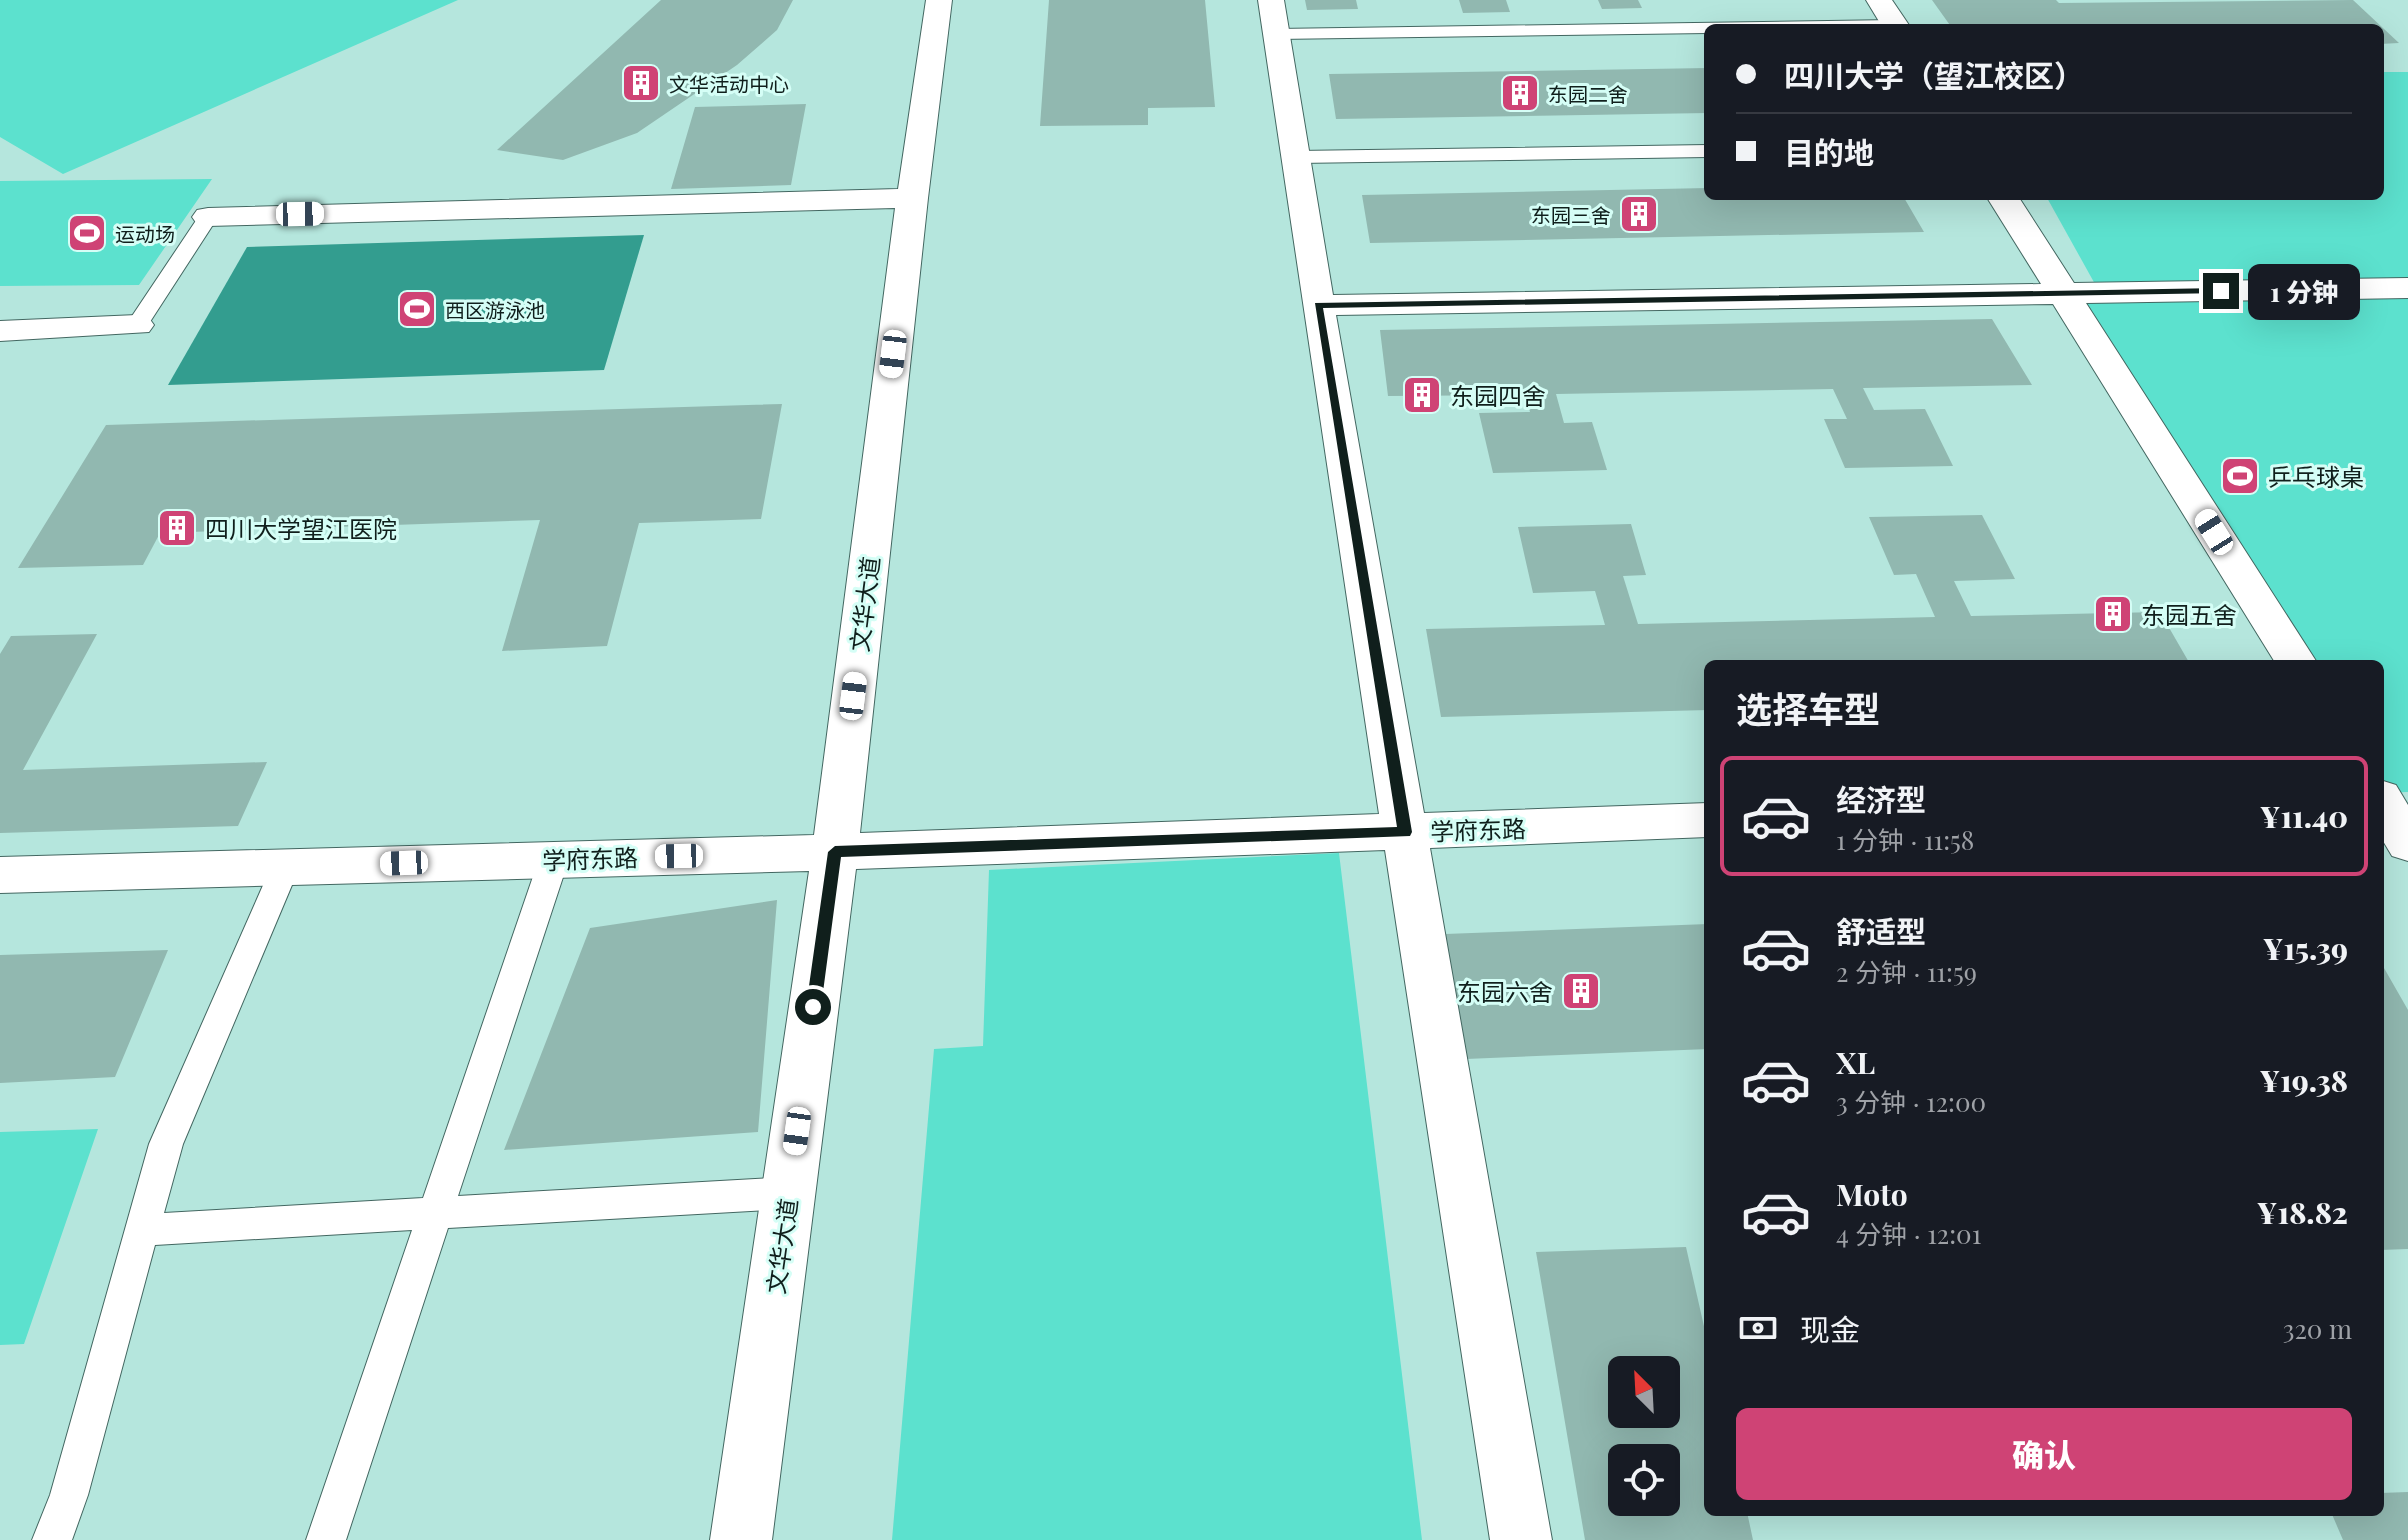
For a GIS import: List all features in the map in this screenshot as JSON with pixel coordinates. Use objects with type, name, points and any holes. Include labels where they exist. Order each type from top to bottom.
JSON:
[{"type":"street","name":"文华大道","points":[[741,1540],[835,852],[912,198],[939,0]]},
{"type":"street","points":[[1879,0],[1895,24]]},
{"type":"street","points":[[1274,17],[1318,305],[1521,1540]]},
{"type":"street","points":[[208,217],[912,198]]},
{"type":"street","points":[[2005,200],[2294,660]]},
{"type":"street","points":[[1318,305],[2408,288]]},
{"type":"street","points":[[0,331],[137,325]]},
{"type":"street","points":[[2384,795],[2408,792]]},
{"type":"street","points":[[2384,802],[2408,843]]},
{"type":"street","name":"学府东路","points":[[0,875],[835,852],[1704,820]]},
{"type":"lane","points":[[1274,17],[1758,24]]},
{"type":"lane","points":[[1297,157],[1704,151]]},
{"type":"lane","points":[[137,325],[208,217]]},
{"type":"lane","points":[[326,1540],[554,859]]},
{"type":"lane","points":[[52,1540],[69,1495],[166,1144],[285,866]]},
{"type":"lane","points":[[142,1230],[788,1193]]},
{"type":"shaded area","points":[[0,0],[2408,0],[2408,1540],[0,1540]]},
{"type":"shaded area","name":"运动场","points":[[0,0],[458,0],[63,174],[0,137]]},
{"type":"shaded area","points":[[2384,72],[2408,72],[2408,792],[2384,793],[2384,660],[2304,660],[2082,303],[2105,302],[2048,200],[2384,200]]},
{"type":"shaded area","name":"运动场","points":[[212,179],[139,285],[0,286],[0,181]]},
{"type":"shaded area","name":"西区游泳池","points":[[644,235],[604,370],[168,385],[247,247]]},
{"type":"shaded area","points":[[1339,853],[1422,1540],[892,1540],[934,1049],[983,1046],[989,870]]},
{"type":"shaded area","points":[[98,1129],[24,1344],[0,1345],[0,1132]]},
{"type":"building","name":"文华活动中心","points":[[661,0],[793,0],[777,30],[737,65],[637,133],[563,160],[497,150]]},
{"type":"building","points":[[1049,0],[1205,0],[1215,107],[1148,108],[1148,125],[1040,126]]},
{"type":"building","points":[[1305,0],[1356,0],[1358,9],[1307,10]]},
{"type":"building","points":[[1459,0],[1506,0],[1510,12],[1463,13]]},
{"type":"building","points":[[1598,0],[1638,0],[1642,8],[1602,9]]},
{"type":"building","points":[[1932,0],[2056,0],[2059,3],[2353,0],[2379,24],[1949,24]]},
{"type":"building","points":[[2384,29],[2399,43],[2384,44]]},
{"type":"building","name":"东园二舍","points":[[1704,68],[1704,113],[1336,119],[1329,74]]},
{"type":"building","points":[[806,104],[791,185],[671,189],[695,107]]},
{"type":"building","name":"东园三舍","points":[[1704,188],[1704,200],[1905,200],[1924,232],[1370,243],[1362,195]]},
{"type":"building","name":"东园四舍","points":[[1992,319],[2032,385],[1863,388],[1874,410],[1925,409],[1953,466],[1845,468],[1824,419],[1847,419],[1833,389],[1556,394],[1564,423],[1592,422],[1607,470],[1493,473],[1479,413],[1530,412],[1525,395],[1388,396],[1380,330]]},
{"type":"building","name":"四川大学望江医院","points":[[782,404],[761,519],[639,523],[607,646],[502,651],[540,520],[160,533],[143,565],[18,568],[106,425]]},
{"type":"building","name":"东园五舍","points":[[1982,515],[2015,579],[1954,581],[1971,616],[2160,612],[2188,660],[1704,660],[1704,710],[1441,717],[1426,629],[1605,625],[1595,591],[1533,593],[1518,527],[1631,524],[1646,575],[1623,576],[1638,624],[1935,617],[1916,574],[1894,575],[1869,517]]},
{"type":"building","points":[[97,634],[23,770],[267,762],[238,826],[0,833],[0,654],[11,636]]},
{"type":"building","points":[[777,900],[758,1132],[504,1150],[590,928]]},
{"type":"building","name":"东园六舍","points":[[1704,924],[1704,1049],[1466,1059],[1445,934]]},
{"type":"building","points":[[168,950],[115,1077],[0,1083],[0,955]]},
{"type":"building","points":[[2384,968],[2408,1010],[2408,1249],[2384,1250]]},
{"type":"building","points":[[1686,1247],[1704,1326],[1704,1516],[1748,1516],[1753,1540],[1585,1540],[1536,1252]]},
{"type":"building","points":[[2408,1492],[2408,1540],[2343,1540],[2333,1516],[2384,1516],[2384,1493]]},
{"type":"place","name":"文华活动中心","points":[[641,83]]},
{"type":"place","name":"东园二舍","points":[[1520,93]]},
{"type":"place","name":"东园三舍","points":[[1639,214]]},
{"type":"place","name":"运动场","points":[[87,233]]},
{"type":"place","name":"西区游泳池","points":[[417,309]]},
{"type":"place","name":"东园四舍","points":[[1422,395]]},
{"type":"place","name":"乒乓球桌","points":[[2240,476]]},
{"type":"place","name":"四川大学望江医院","points":[[177,528]]},
{"type":"place","name":"东园五舍","points":[[2113,614]]},
{"type":"place","name":"东园六舍","points":[[1581,991]]},
{"type":"route","points":[[813,1007],[835,852],[1405,832],[1318,305],[2221,291]]}]
